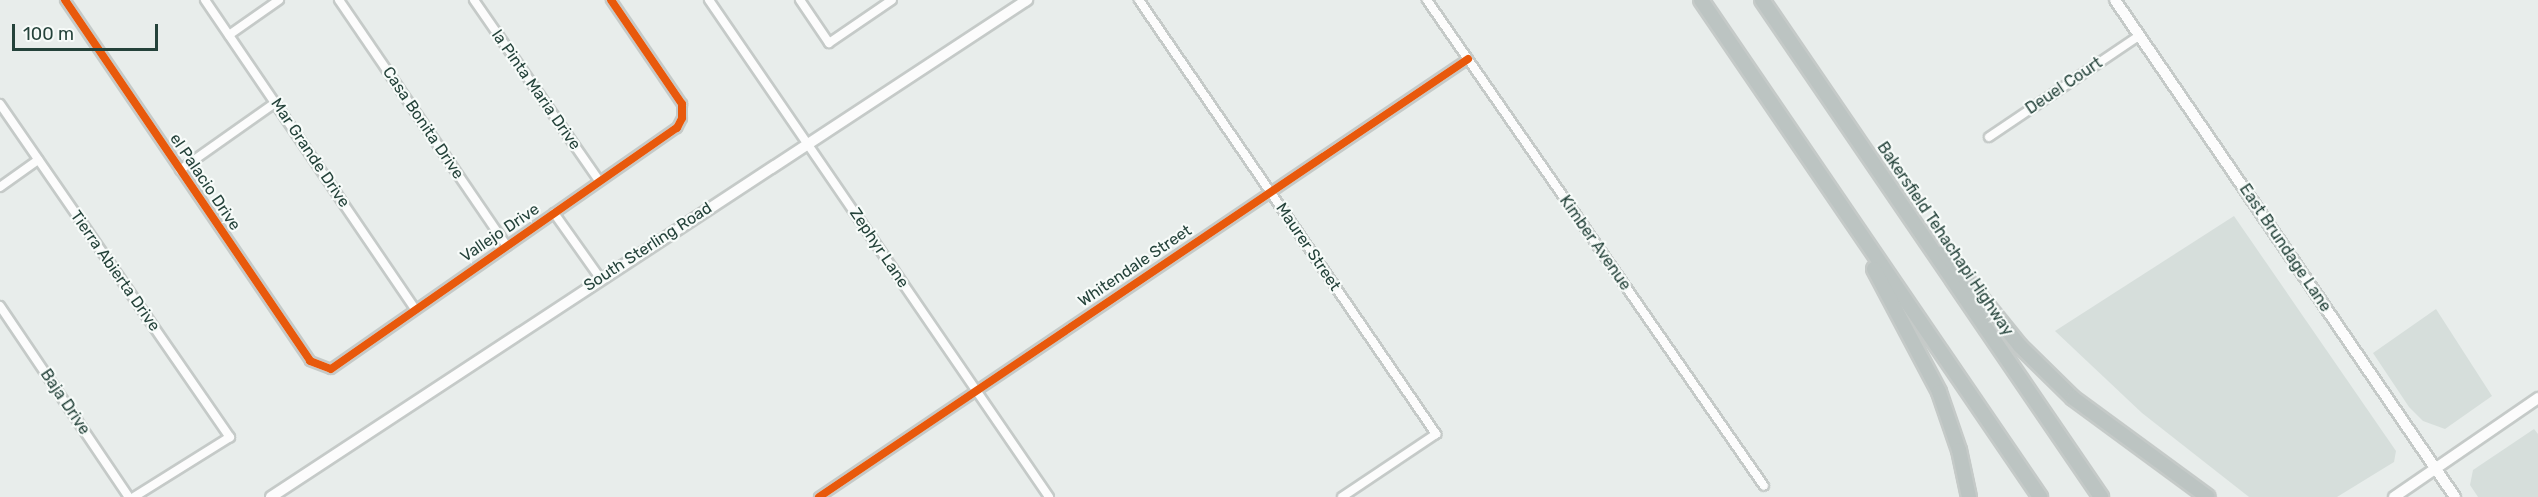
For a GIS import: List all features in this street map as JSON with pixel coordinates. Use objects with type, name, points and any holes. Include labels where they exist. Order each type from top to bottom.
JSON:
[{"type":"highway","points":[[1701,0],[2040,497]]},
{"type":"highway","name":"Bakersfield Tehachapi Highway","points":[[1762,0],[2101,497]]},
{"type":"highway","points":[[1856,139],[1988,309],[2046,373],[2101,422],[2208,497]]},
{"type":"highway","points":[[1841,206],[1939,392],[1959,450],[1969,497]]},
{"type":"street","name":"el Palacio Drive","points":[[64,0],[310,361],[331,369]]},
{"type":"street","name":"Mar Grande Drive","points":[[205,0],[414,307]]},
{"type":"street","points":[[229,35],[279,0]]},
{"type":"street","name":"Casa Bonita Drive","points":[[339,0],[507,246]]},
{"type":"street","name":"la Pinta Maria Drive","points":[[474,0],[597,179]]},
{"type":"street","name":"Vallejo Drive","points":[[331,369],[414,307],[554,213],[597,179],[677,128],[682,118],[682,104],[611,0]]},
{"type":"street","name":"Zephyr Lane","points":[[709,0],[1049,497]]},
{"type":"street","points":[[800,0],[829,43],[892,0]]},
{"type":"street","name":"South Sterling Road","points":[[271,497],[600,278],[1027,0]]},
{"type":"street","name":"Maurer Street","points":[[1139,0],[1436,434],[1342,497]]},
{"type":"street","name":"Kimber Avenue","points":[[1427,0],[1764,486]]},
{"type":"street","name":"East Brundage Lane","points":[[2115,0],[2455,497]]},
{"type":"street","name":"Deuel Court","points":[[1989,137],[2139,36]]},
{"type":"street","name":"Whitendale Street","points":[[819,497],[1468,59]]},
{"type":"street","points":[[180,170],[275,103]]},
{"type":"street","name":"Tierra Abierta Drive","points":[[0,104],[230,437],[134,497]]},
{"type":"street","points":[[0,187],[38,160]]},
{"type":"street","points":[[554,213],[600,278]]},
{"type":"street","name":"Baja Drive","points":[[0,306],[129,497]]},
{"type":"street","points":[[2394,497],[2434,466],[2538,398]]},
{"type":"shaded area","points":[[2234,216],[2396,451],[2394,462],[2337,497],[2249,497],[2142,413],[2055,331]]},
{"type":"shaded area","points":[[2436,309],[2492,396],[2445,429],[2423,421],[2409,407],[2373,353]]},
{"type":"shaded area","points":[[2534,429],[2538,434],[2538,497],[2478,497],[2470,485],[2473,470]]},
{"type":"cycle path","points":[[65,0],[310,361],[331,369],[677,128],[682,118],[682,104],[611,0]]},
{"type":"cycle path","points":[[819,497],[1468,59]]}]
